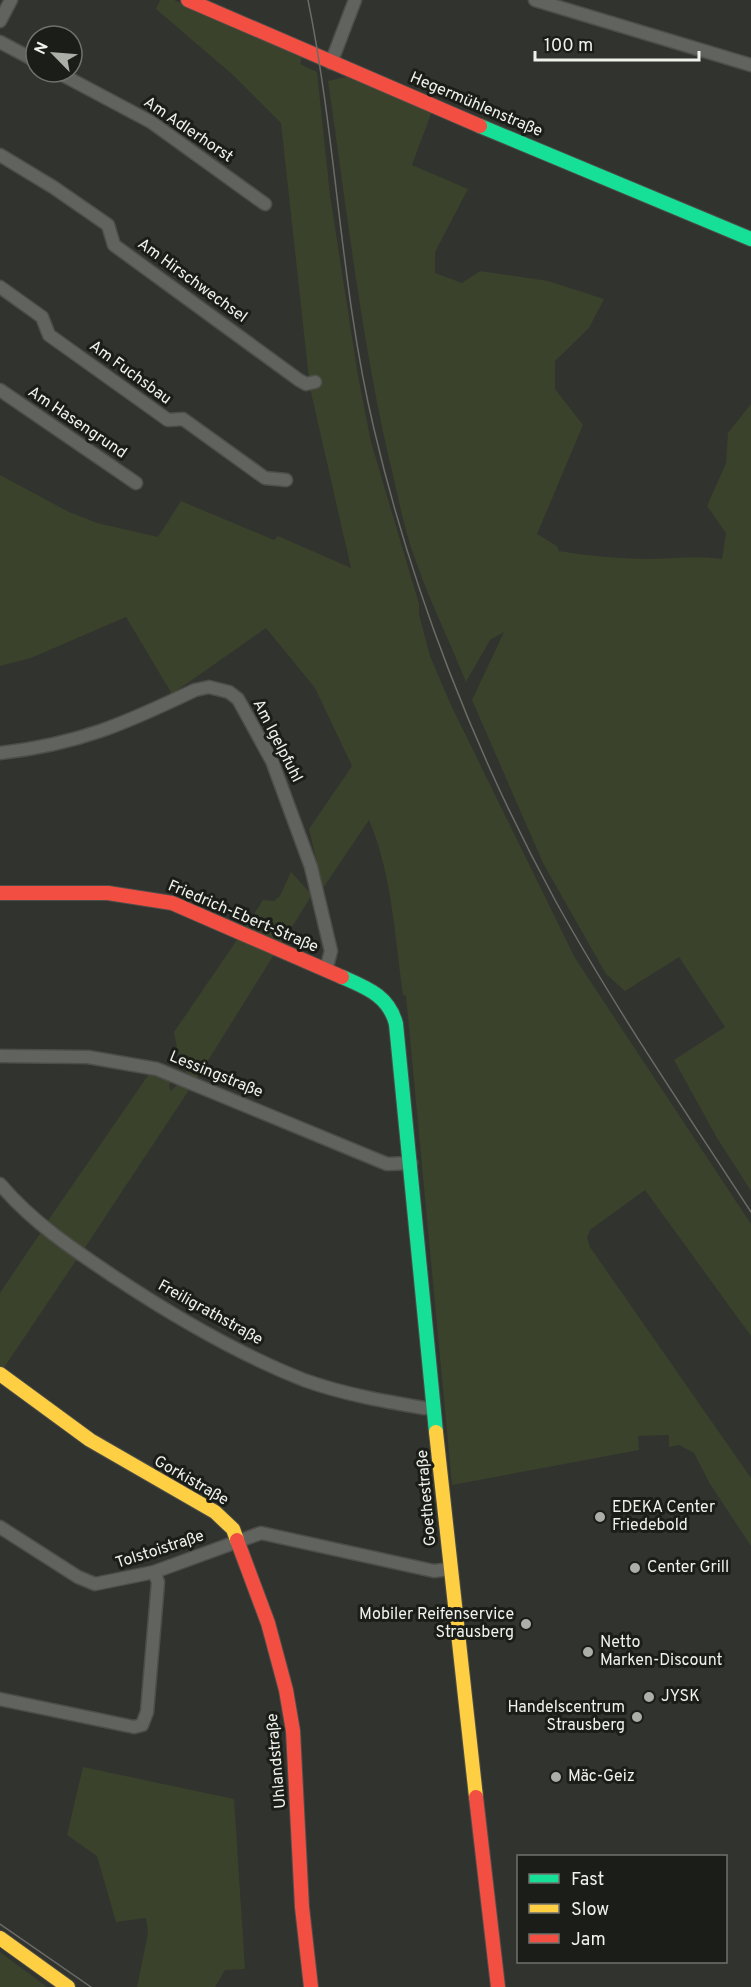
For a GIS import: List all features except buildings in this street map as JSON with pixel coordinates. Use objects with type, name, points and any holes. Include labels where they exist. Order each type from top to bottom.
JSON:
[{"type":"street","points":[[0,21],[11,0]]},
{"type":"street","name":"Hegermühlenstraße","points":[[189,0],[331,63],[751,239]]},
{"type":"street","points":[[331,63],[355,0]]},
{"type":"street","points":[[535,0],[751,65]]},
{"type":"street","points":[[0,42],[24,55]]},
{"type":"street","name":"Am Adlerhorst","points":[[80,84],[151,122],[265,204]]},
{"type":"street","name":"Am Hirschwechsel","points":[[0,155],[53,187],[108,225],[114,245],[299,380],[306,384],[315,381]]},
{"type":"street","name":"Am Fuchsbau","points":[[0,287],[42,317],[49,335],[168,420],[183,419],[265,478],[286,480]]},
{"type":"street","name":"Am Hasengrund","points":[[0,390],[136,483]]},
{"type":"street","name":"Am Igelpfuhl","points":[[0,753],[58,744],[109,730],[195,690],[209,687],[229,693],[244,708],[272,761],[306,850],[331,951],[326,970]]},
{"type":"street","name":"Friedrich-Ebert-Straße","points":[[0,893],[108,893],[156,899],[326,970],[376,993],[391,1007]]},
{"type":"street","name":"Goethestraße","points":[[391,1007],[396,1024],[450,1569],[498,1987]]},
{"type":"street","name":"Lessingstraße","points":[[0,1056],[88,1057],[158,1069],[387,1164],[411,1163]]},
{"type":"street","name":"Freiligrathstraße","points":[[0,1184],[19,1207],[62,1242],[154,1303],[201,1329],[284,1371],[327,1387],[356,1396],[435,1408]]},
{"type":"street","name":"Gorkistraße","points":[[0,1374],[48,1413],[85,1438],[223,1517],[237,1541]]},
{"type":"street","name":"Tolstoistraße","points":[[0,1527],[78,1577],[95,1584],[154,1572],[237,1541]]},
{"type":"street","points":[[237,1541],[261,1533],[273,1534],[435,1571],[450,1569]]},
{"type":"street","name":"Uhlandstraße","points":[[237,1541],[268,1623],[286,1690],[293,1731],[302,1906],[311,1987]]},
{"type":"street","points":[[0,1699],[134,1727],[142,1725],[146,1720],[158,1582],[154,1572]]},
{"type":"street","points":[[0,1938],[68,1987]]},
{"type":"green space","points":[[160,0],[174,0],[302,58],[300,64],[317,72],[330,195],[358,376],[371,442],[419,604],[419,614],[430,656],[451,705],[575,958],[751,1224],[751,1336],[645,1190],[590,1230],[587,1238],[590,1247],[751,1478],[751,1546],[710,1484],[694,1453],[679,1445],[669,1447],[669,1435],[638,1436],[639,1450],[452,1485],[406,996],[403,995],[388,884],[369,820],[323,888],[309,829],[352,766],[315,688],[266,628],[172,694],[126,617],[31,658],[0,666],[0,475],[69,512],[97,523],[158,537],[181,501],[274,540],[278,536],[351,568],[310,388],[281,123],[233,75],[156,9]]},
{"type":"green space","points":[[346,77],[432,111],[412,165],[468,189],[435,252],[435,273],[462,283],[480,271],[548,281],[604,299],[589,328],[555,361],[555,389],[583,425],[537,534],[557,546],[559,551],[580,554],[643,559],[693,557],[722,559],[726,533],[707,506],[726,463],[728,433],[751,404],[751,1191],[717,1138],[674,1060],[725,1027],[679,957],[625,991],[606,974],[543,863],[472,700],[504,632],[490,640],[466,682],[417,564],[404,523],[377,404],[354,266],[328,81]]},
{"type":"green space","points":[[291,872],[312,895],[282,943],[245,928],[263,900],[274,901],[280,896]]},
{"type":"green space","points":[[239,937],[275,953],[196,1080],[182,1066],[174,1032]]},
{"type":"green space","points":[[149,1074],[172,1078],[169,1086],[171,1091],[179,1083],[191,1087],[82,1252],[45,1225]]},
{"type":"green space","points":[[41,1232],[77,1259],[3,1369],[0,1367],[0,1293]]},
{"type":"green space","points":[[83,1767],[234,1799],[245,1969],[225,1970],[215,1987],[137,1987],[148,1933],[146,1918],[116,1922],[97,1856],[67,1835]]},
{"type":"green space","points":[[0,1952],[47,1987],[0,1987]]},
{"type":"tram line","points":[[308,0],[326,107],[353,322],[363,376],[389,490],[427,610],[449,670],[498,787],[555,900],[625,1019],[751,1212]]},
{"type":"tram line","points":[[0,1924],[91,1987]]},
{"type":"traffic: fast","points":[[480,126],[751,239]]},
{"type":"traffic: fast","points":[[342,977],[376,994],[388,1006],[396,1024],[436,1432]]},
{"type":"traffic: slow","points":[[0,1374],[90,1440],[215,1512],[233,1529],[237,1540]]},
{"type":"traffic: slow","points":[[436,1432],[476,1797]]},
{"type":"traffic: slow","points":[[0,1938],[68,1987]]},
{"type":"traffic: jam","points":[[188,0],[480,126]]},
{"type":"traffic: jam","points":[[0,893],[108,893],[172,903],[342,977]]},
{"type":"traffic: jam","points":[[237,1540],[268,1623],[286,1690],[293,1731],[302,1907],[311,1987]]},
{"type":"traffic: jam","points":[[476,1797],[498,1987]]},
{"type":"place","name":"EDEKA Center Friedebold","points":[[600,1517]]},
{"type":"place","name":"Center Grill","points":[[635,1568]]},
{"type":"place","name":"Mobiler Reifenservice Strausberg","points":[[526,1624]]},
{"type":"place","name":"Netto Marken-Discount","points":[[588,1652]]},
{"type":"place","name":"JYSK","points":[[649,1697]]},
{"type":"place","name":"Handelscentrum Strausberg","points":[[637,1717]]},
{"type":"place","name":"Mäc-Geiz","points":[[556,1777]]}]
